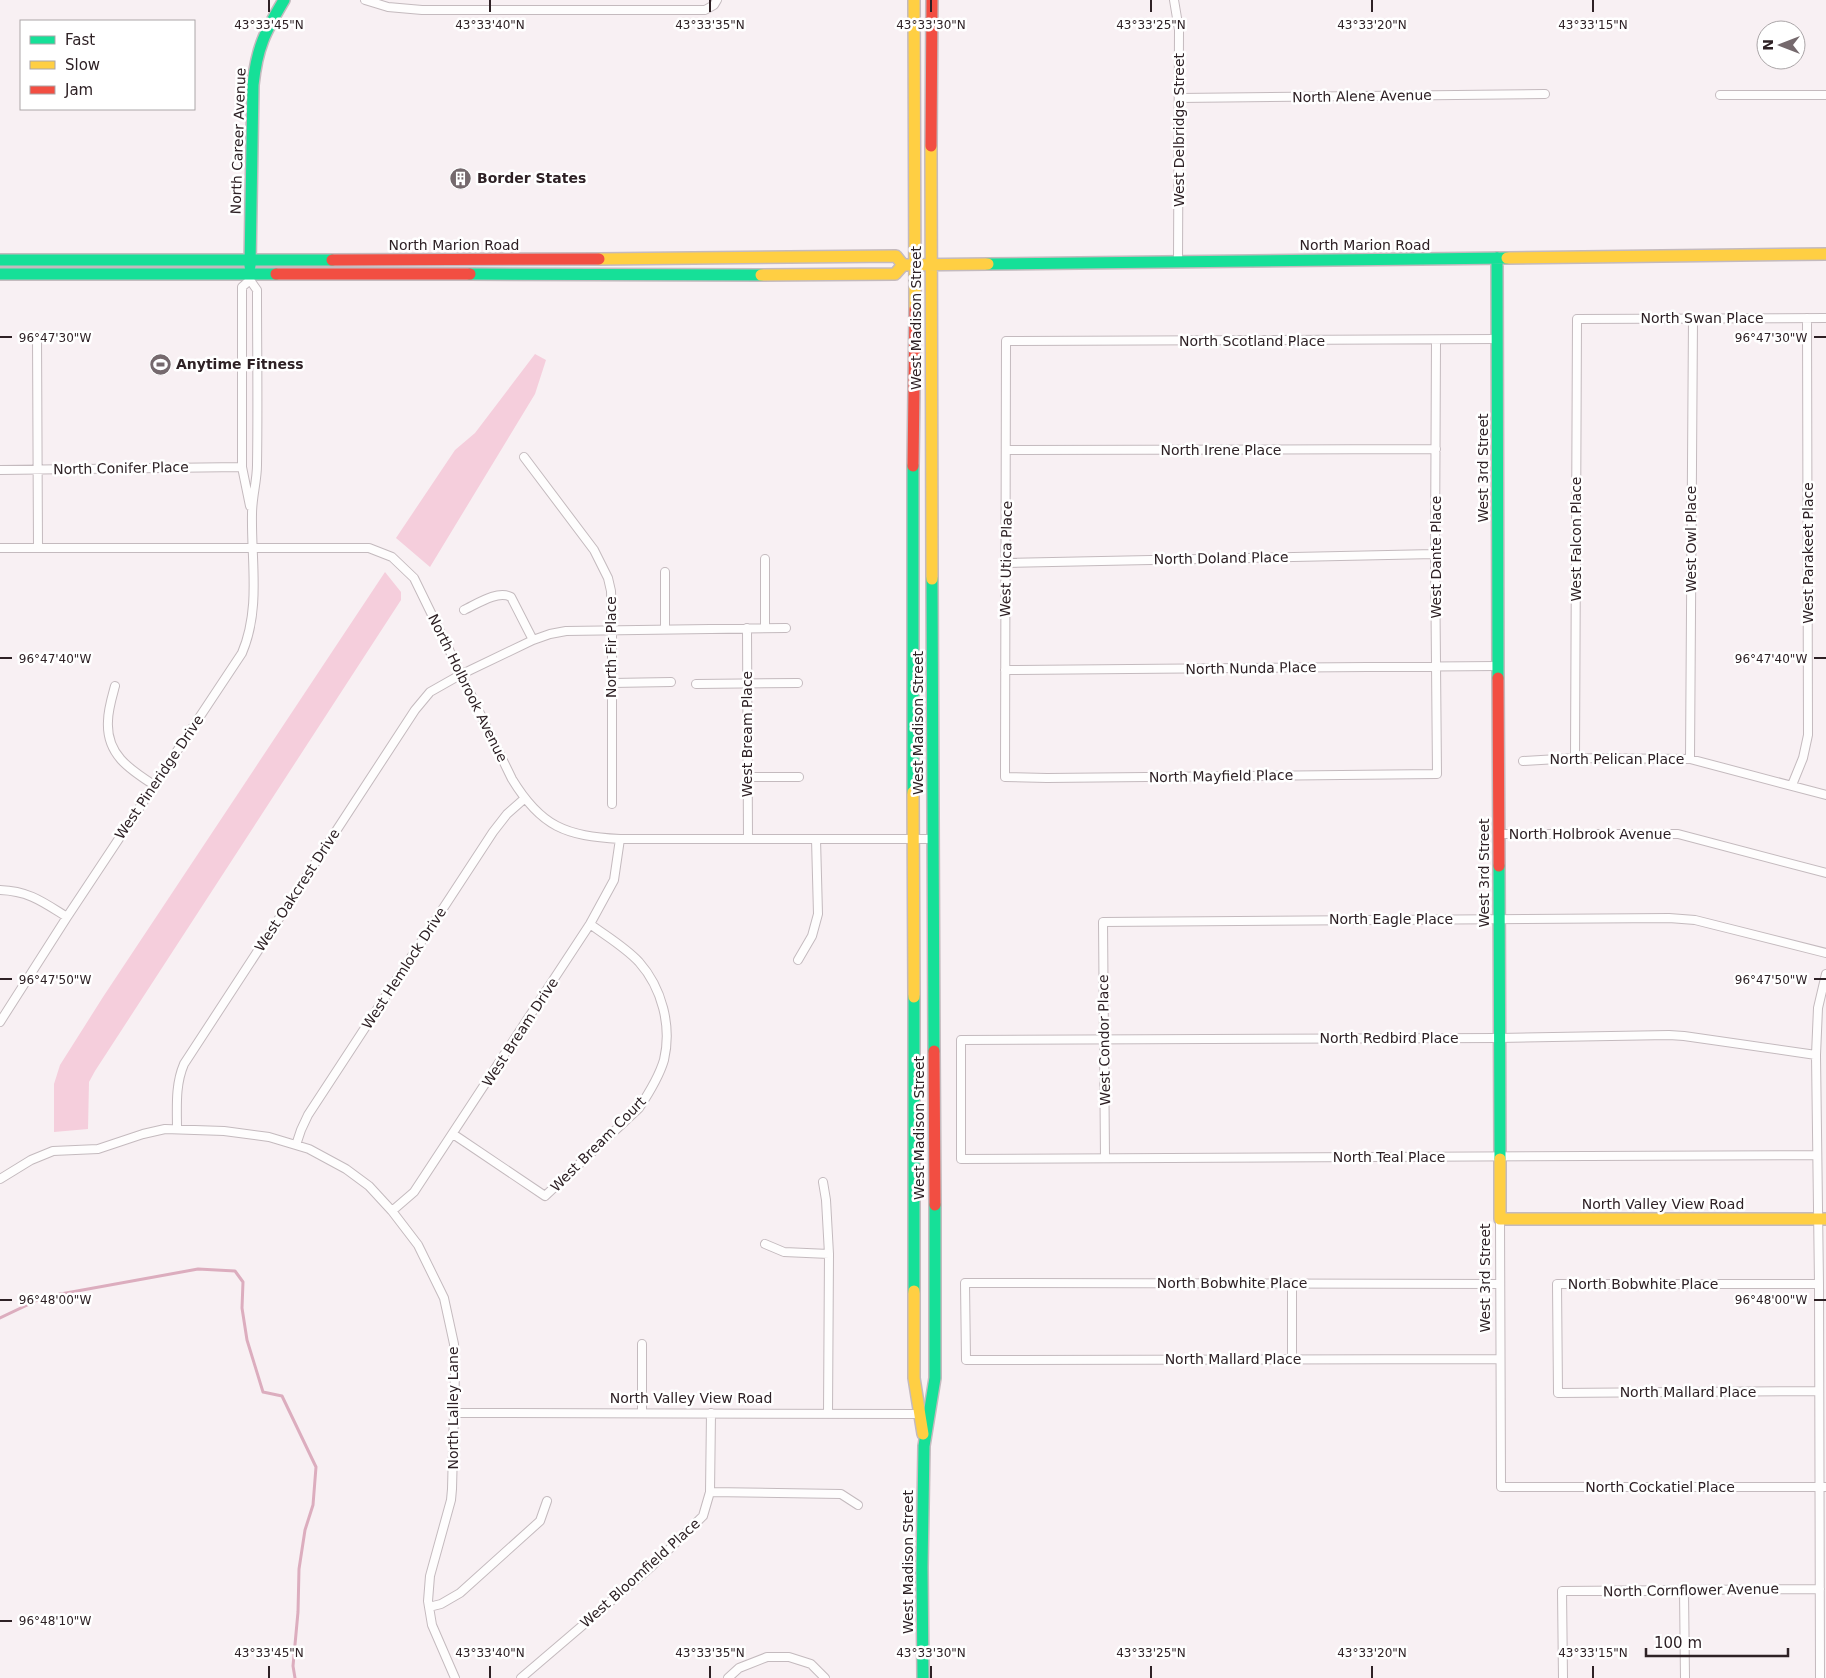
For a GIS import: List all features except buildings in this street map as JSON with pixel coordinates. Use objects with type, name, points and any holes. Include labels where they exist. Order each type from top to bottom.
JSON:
[{"type":"street","name":"North Career Avenue","points":[[250,276],[253,85],[256,59],[265,32],[284,0]]},
{"type":"street","points":[[365,0],[388,7],[422,10],[705,10],[714,5],[717,0]]},
{"type":"street","name":"West Madison Street","points":[[914,0],[916,265],[913,415],[914,1368],[924,1414],[923,1678]]},
{"type":"street","name":"West Madison Street","points":[[924,1414],[935,1378],[930,264],[932,0]]},
{"type":"street","name":"West Delbridge Street","points":[[1174,0],[1179,30],[1178,261]]},
{"type":"street","name":"North Alene Avenue","points":[[1179,98],[1545,94]]},
{"type":"street","points":[[1720,95],[1826,95]]},
{"type":"street","name":"North Marion Road","points":[[0,274],[611,276],[895,274],[903,265],[930,264],[1826,254]]},
{"type":"street","name":"North Marion Road","points":[[0,260],[553,260],[896,256],[903,265]]},
{"type":"street","name":"West 3rd Street","points":[[1497,258],[1501,1487]]},
{"type":"street","name":"West Pineridge Drive","points":[[0,1022],[67,917],[242,653],[246,642],[253,618],[254,604],[252,512],[257,467],[258,290],[250,276],[242,287],[242,467],[252,512]]},
{"type":"street","name":"West Owl Place","points":[[1690,759],[1693,318]]},
{"type":"street","name":"West Parakeet Place","points":[[1792,785],[1803,758],[1808,735],[1807,318]]},
{"type":"street","name":"North Swan Place","points":[[1577,319],[1826,318]]},
{"type":"street","name":"West Falcon Place","points":[[1575,758],[1577,319]]},
{"type":"street","points":[[37,336],[38,548]]},
{"type":"street","name":"North Scotland Place","points":[[1006,341],[1497,339]]},
{"type":"street","name":"West Dante Place","points":[[1436,340],[1437,774]]},
{"type":"street","name":"West Utica Place","points":[[1005,777],[1006,341]]},
{"type":"street","name":"North Irene Place","points":[[1007,450],[1436,449]]},
{"type":"street","name":"North Fir Place","points":[[524,457],[594,550],[603,566],[611,591],[612,804]]},
{"type":"street","name":"North Conifer Place","points":[[0,470],[242,467]]},
{"type":"street","name":"North Holbrook Avenue","points":[[0,548],[369,548],[392,557],[414,578],[512,779],[524,799],[547,821],[565,830],[591,837],[620,839],[934,839]]},
{"type":"street","name":"North Doland Place","points":[[1006,563],[1435,554]]},
{"type":"street","points":[[765,559],[766,628]]},
{"type":"street","points":[[665,572],[665,629]]},
{"type":"street","points":[[464,610],[498,595],[511,597],[533,640]]},
{"type":"street","name":"West Bream Place","points":[[747,628],[748,839]]},
{"type":"street","name":"West Oakcrest Drive","points":[[177,1130],[178,1080],[188,1058],[415,710],[430,692],[460,675],[533,640],[566,631],[786,628]]},
{"type":"street","name":"North Nunda Place","points":[[1005,670],[1498,666]]},
{"type":"street","points":[[612,683],[671,682]]},
{"type":"street","points":[[696,684],[798,682]]},
{"type":"street","points":[[115,686],[108,720],[113,748],[117,756],[128,768],[154,786]]},
{"type":"street","name":"North Pelican Place","points":[[1523,761],[1575,758],[1690,759],[1826,795]]},
{"type":"street","name":"North Mayfield Place","points":[[1005,777],[1437,774]]},
{"type":"street","points":[[748,777],[800,776]]},
{"type":"street","name":"West Hemlock Drive","points":[[296,1145],[300,1130],[308,1115],[493,832],[507,814],[524,799]]},
{"type":"street","name":"North Holbrook Avenue","points":[[1499,834],[1678,834],[1826,873]]},
{"type":"street","name":"West Bream Drive","points":[[392,1211],[414,1192],[590,924],[614,880],[620,839]]},
{"type":"street","points":[[798,960],[812,936],[818,914],[816,839]]},
{"type":"street","points":[[0,890],[21,892],[36,898],[67,917]]},
{"type":"street","name":"North Eagle Place","points":[[1103,922],[1669,918],[1695,920],[1826,953]]},
{"type":"street","name":"West Condor Place","points":[[1103,922],[1105,1158]]},
{"type":"street","name":"West Bream Court","points":[[453,1134],[545,1196],[638,1108],[647,1095],[658,1074],[665,1049],[665,1024],[660,999],[655,986],[638,961],[590,924]]},
{"type":"street","points":[[1820,1678],[1823,1487],[1818,1392],[1822,1219],[1817,1155],[1816,1054],[1818,1008],[1826,974]]},
{"type":"street","name":"North Redbird Place","points":[[961,1159],[961,1040],[1684,1036],[1816,1054]]},
{"type":"street","name":"North Lalley Lane","points":[[0,1179],[31,1160],[53,1151],[98,1149],[155,1131],[224,1131],[269,1136],[309,1149],[346,1169],[369,1186],[392,1211],[418,1245],[444,1298],[454,1344],[453,1477],[451,1500],[430,1576],[428,1590],[432,1625],[455,1678]]},
{"type":"street","name":"North Teal Place","points":[[961,1159],[1817,1155]]},
{"type":"street","points":[[823,1182],[826,1200],[828,1254],[828,1414]]},
{"type":"street","name":"North Valley View Road","points":[[1500,1220],[1822,1219]]},
{"type":"street","points":[[764,1244],[784,1252],[828,1254]]},
{"type":"street","name":"North Bobwhite Place","points":[[966,1360],[965,1283],[1500,1284]]},
{"type":"street","points":[[1292,1284],[1292,1358]]},
{"type":"street","name":"North Bobwhite Place","points":[[1558,1392],[1556,1284],[1819,1284]]},
{"type":"street","points":[[642,1344],[642,1412]]},
{"type":"street","name":"North Mallard Place","points":[[966,1360],[1500,1359]]},
{"type":"street","name":"North Mallard Place","points":[[1558,1392],[1818,1392]]},
{"type":"street","name":"North Valley View Road","points":[[453,1413],[924,1414]]},
{"type":"street","name":"West Bloomfield Place","points":[[521,1678],[651,1566],[703,1516],[710,1492],[710,1413]]},
{"type":"street","name":"North Cockatiel Place","points":[[1501,1487],[1823,1487]]},
{"type":"street","points":[[710,1492],[841,1494],[858,1505]]},
{"type":"street","points":[[429,1607],[441,1604],[460,1593],[540,1521],[547,1501]]},
{"type":"street","name":"North Cornflower Avenue","points":[[1562,1678],[1562,1591],[1820,1589]]},
{"type":"street","points":[[1684,1591],[1685,1678]]},
{"type":"street","points":[[728,1678],[739,1668],[767,1657],[789,1657],[811,1664],[825,1678]]},
{"type":"shaded area","points":[[535,354],[546,360],[535,394],[430,567],[396,538],[455,450],[475,433]]},
{"type":"shaded area","points":[[385,572],[401,592],[401,600],[95,1071],[89,1082],[88,1129],[54,1132],[54,1084],[60,1065],[103,997]]},
{"type":"waterway","points":[[0,1318],[44,1297],[198,1269],[235,1271],[243,1282],[242,1308],[247,1340],[263,1392],[282,1396],[316,1467],[313,1505],[305,1530],[299,1569],[298,1612],[293,1666],[295,1678]]},
{"type":"traffic: fast","points":[[250,266],[253,85],[257,60],[263,40],[284,0]]},
{"type":"traffic: fast","points":[[1497,258],[1498,678]]},
{"type":"traffic: fast","points":[[988,264],[1507,258]]},
{"type":"traffic: fast","points":[[0,260],[332,260]]},
{"type":"traffic: fast","points":[[0,274],[276,274]]},
{"type":"traffic: fast","points":[[470,274],[761,275]]},
{"type":"traffic: fast","points":[[913,466],[913,792]]},
{"type":"traffic: fast","points":[[932,579],[934,1051]]},
{"type":"traffic: fast","points":[[1499,866],[1500,1159]]},
{"type":"traffic: fast","points":[[914,997],[914,1291]]},
{"type":"traffic: fast","points":[[923,1678],[924,1446],[935,1378],[935,1205]]},
{"type":"traffic: slow","points":[[914,0],[915,309]]},
{"type":"traffic: slow","points":[[931,146],[932,579]]},
{"type":"traffic: slow","points":[[1507,258],[1826,254]]},
{"type":"traffic: slow","points":[[599,259],[896,256],[903,265]]},
{"type":"traffic: slow","points":[[761,275],[895,274],[903,265],[988,264]]},
{"type":"traffic: slow","points":[[913,792],[914,997]]},
{"type":"traffic: slow","points":[[1500,1159],[1500,1219],[1826,1219]]},
{"type":"traffic: slow","points":[[914,1291],[914,1378],[923,1434]]},
{"type":"traffic: jam","points":[[931,146],[932,0]]},
{"type":"traffic: jam","points":[[332,260],[599,259]]},
{"type":"traffic: jam","points":[[276,274],[470,274]]},
{"type":"traffic: jam","points":[[913,466],[915,309]]},
{"type":"traffic: jam","points":[[1498,678],[1499,866]]},
{"type":"traffic: jam","points":[[934,1051],[935,1205]]},
{"type":"place","name":"Border States","points":[[461,178]]},
{"type":"place","name":"Anytime Fitness","points":[[160,364]]}]
